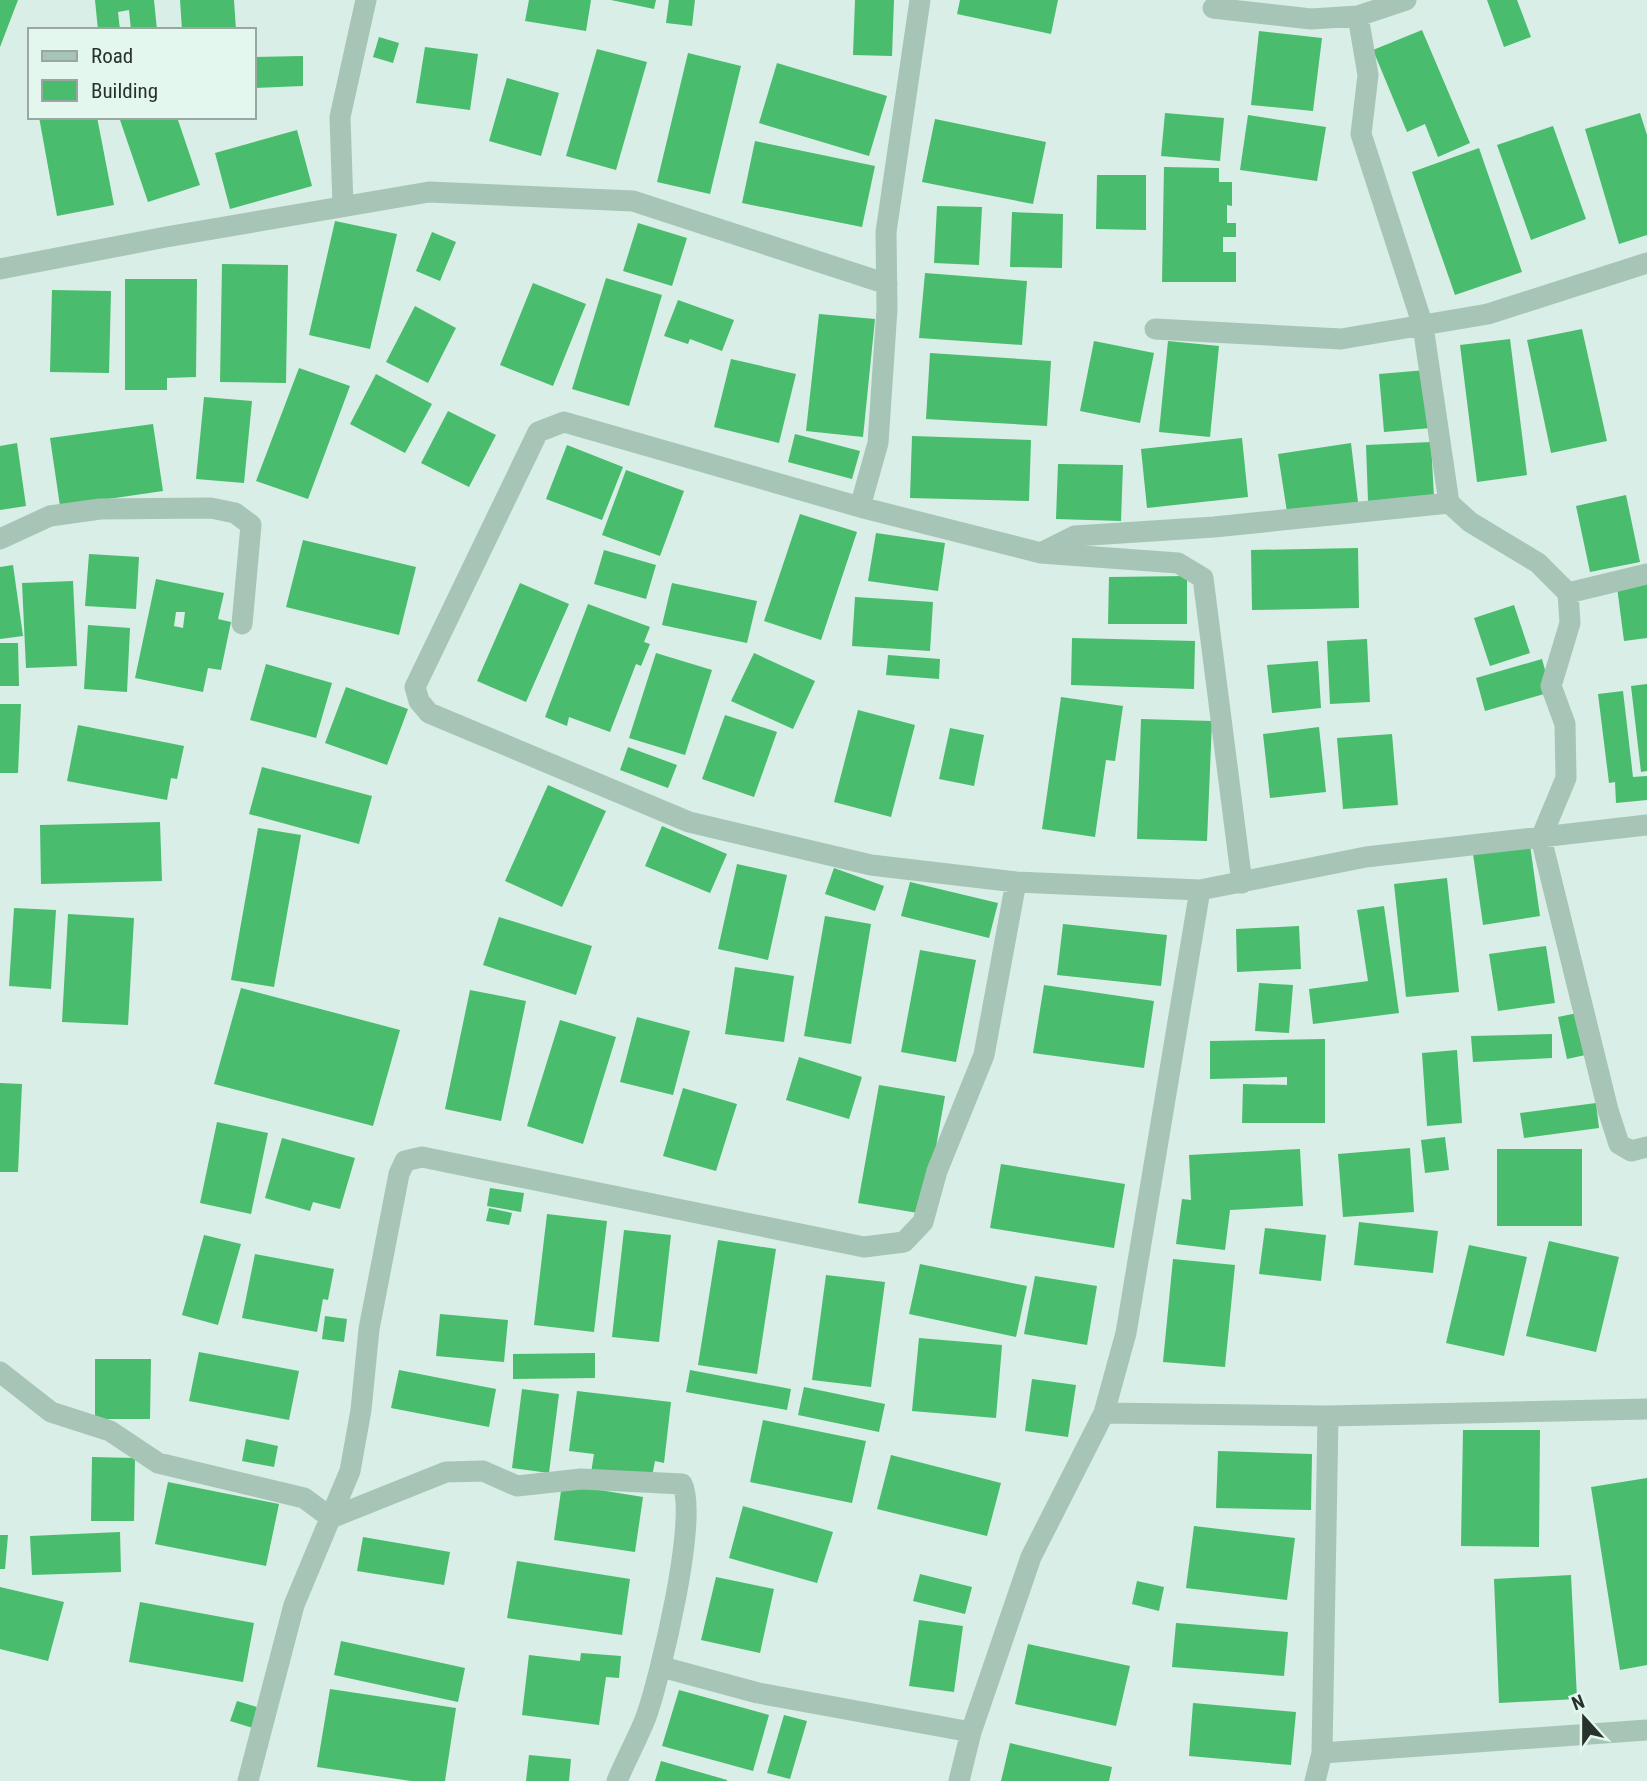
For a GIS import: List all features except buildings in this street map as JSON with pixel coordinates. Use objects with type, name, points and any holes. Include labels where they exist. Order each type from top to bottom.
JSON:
[{"type":"street","points":[[343,206],[340,117],[366,0]]},
{"type":"street","points":[[860,507],[878,443],[887,284],[886,232],[920,0]]},
{"type":"street","points":[[1213,8],[1311,19],[1358,16],[1406,0]]},
{"type":"street","points":[[1358,16],[1368,75],[1361,134],[1423,326],[1448,503],[1470,523],[1538,563],[1567,593],[1570,623],[1551,686],[1565,724],[1566,778],[1541,838],[1608,1110],[1619,1144],[1631,1151],[1647,1147]]},
{"type":"street","points":[[0,269],[429,192],[633,201],[887,284]]},
{"type":"street","points":[[1155,329],[1341,339],[1488,314],[1647,263]]},
{"type":"street","points":[[1242,883],[1203,578],[1178,563],[1041,553],[860,507],[564,422],[538,432],[415,687],[419,701],[429,713],[689,822],[871,865],[1016,882],[1200,890],[1242,883],[1366,857],[1647,825]]},
{"type":"street","points":[[1041,553],[1074,536],[1214,527],[1448,503]]},
{"type":"street","points":[[0,539],[50,516],[100,509],[211,508],[235,513],[251,525],[242,624]]},
{"type":"street","points":[[1567,593],[1647,574]]},
{"type":"street","points":[[248,1781],[294,1605],[350,1471],[361,1410],[369,1329],[399,1174],[405,1161],[422,1157],[436,1159],[864,1247],[904,1242],[923,1222],[937,1171],[984,1055],[1016,882]]},
{"type":"street","points":[[959,1781],[971,1732],[1031,1557],[1104,1413],[1126,1333],[1200,890]]},
{"type":"street","points":[[0,1372],[51,1412],[110,1431],[158,1463],[304,1498],[331,1518]]},
{"type":"street","points":[[1104,1413],[1328,1416],[1647,1409]]},
{"type":"street","points":[[1315,1781],[1322,1753],[1328,1416]]},
{"type":"street","points":[[331,1518],[446,1472],[483,1471],[517,1486],[581,1479],[682,1484],[688,1494],[687,1523],[662,1667],[645,1718],[617,1781]]},
{"type":"street","points":[[662,1667],[758,1693],[971,1732]]},
{"type":"street","points":[[1322,1753],[1647,1730]]}]
